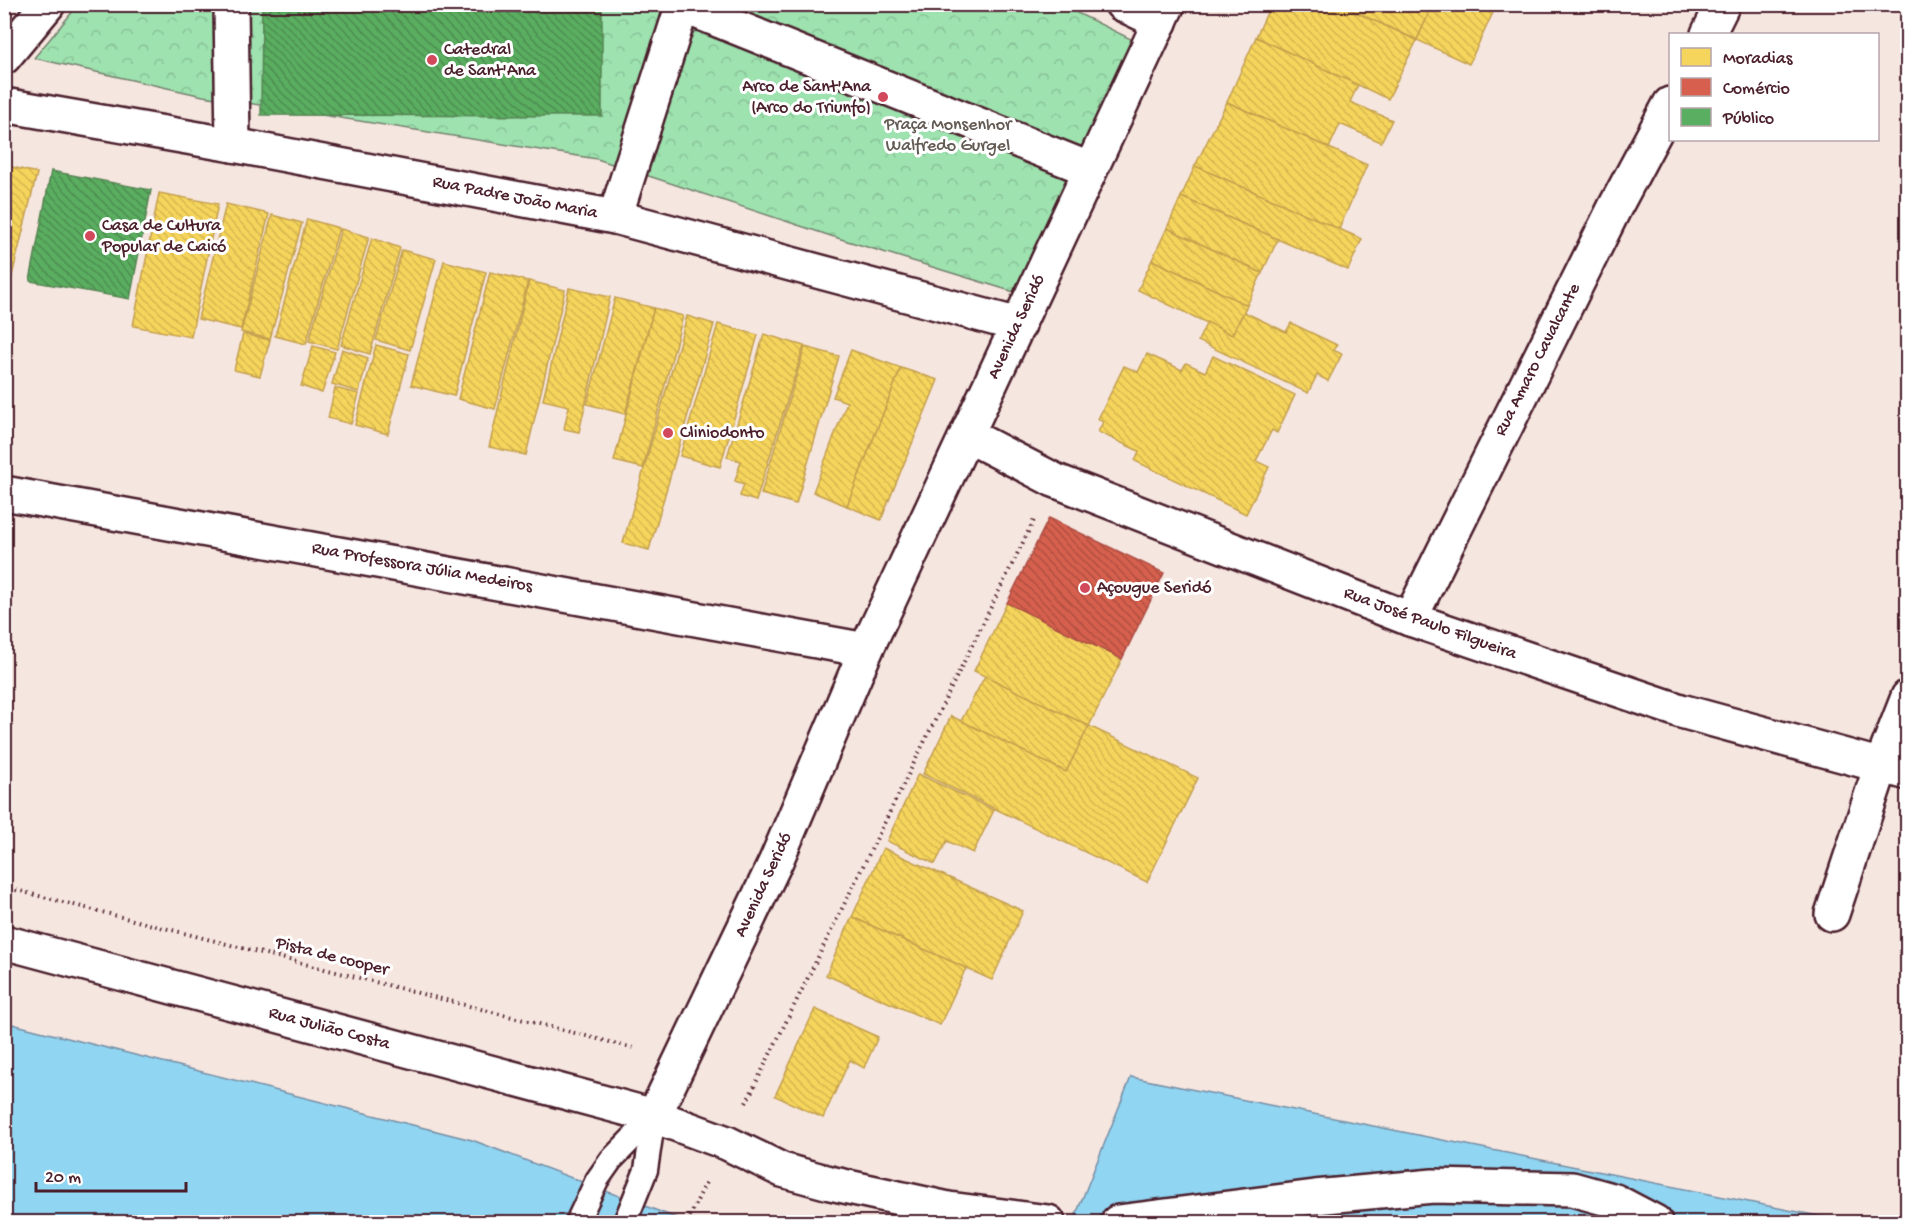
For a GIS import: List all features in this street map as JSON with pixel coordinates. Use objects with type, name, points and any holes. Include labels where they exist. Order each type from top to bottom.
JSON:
[{"type":"street","points":[[4,57],[48,4]]},
{"type":"street","points":[[231,4],[233,145]]},
{"type":"street","points":[[1122,4],[1164,13]]},
{"type":"street","points":[[1708,33],[1723,4]]},
{"type":"street","points":[[615,217],[683,5],[1089,168]]},
{"type":"street","name":"Avenida Seridó","points":[[654,1116],[776,861],[853,647],[967,435],[1089,168],[1164,13]]},
{"type":"street","name":"Rua Padre João Maria","points":[[4,105],[233,145],[615,217],[1018,325]]},
{"type":"street","name":"Rua Amaro Cavalcante","points":[[1410,619],[1615,207],[1669,108]]},
{"type":"street","name":"Rua José Paulo Filgueira","points":[[967,435],[1054,480],[1410,619],[1681,711],[1894,769]]},
{"type":"street","name":"Rua Professora Júlia Medeiros","points":[[4,493],[853,647]]},
{"type":"street","points":[[1832,914],[1894,769],[1908,697]]},
{"type":"street","name":"Rua Julião Costa","points":[[4,942],[654,1116],[727,1143],[782,1170],[830,1184],[949,1209],[1048,1222]]},
{"type":"street","points":[[1118,1222],[1315,1197],[1433,1186],[1572,1189],[1615,1201],[1655,1222]]},
{"type":"lane","name":"Avenida Seridó","points":[[577,1222],[597,1180],[611,1160],[654,1116]]},
{"type":"lane","name":"Avenida Seridó","points":[[625,1222],[646,1170],[654,1116]]},
{"type":"path","points":[[687,1222],[1054,480]]},
{"type":"path","name":"Pista de cooper","points":[[4,887],[642,1050]]},
{"type":"green space","name":"Praça Monsenhor Walfredo Gurgel","points":[[79,4],[1059,4],[1135,41],[1024,295],[831,236],[597,159],[203,96],[34,58]]},
{"type":"water","points":[[4,1022],[472,1140],[687,1222],[5,1222]]},
{"type":"water","points":[[1131,1077],[1848,1222],[1073,1222]]},
{"type":"building: Moradias","points":[[1271,4],[1338,4],[1417,40],[1388,99],[1256,37]]},
{"type":"building: Moradias","points":[[1338,4],[1433,4],[1417,40]]},
{"type":"building: Moradias","points":[[1433,4],[1497,4],[1469,64],[1417,40]]},
{"type":"building: Moradias","points":[[1256,37],[1358,85],[1350,102],[1392,120],[1381,142],[1340,124],[1329,148],[1227,102]]},
{"type":"building: Moradias","points":[[1227,102],[1367,165],[1339,229],[1195,166]]},
{"type":"building: Moradias","points":[[4,165],[37,173],[4,309]]},
{"type":"building: Moradias","points":[[1195,166],[1362,239],[1348,270],[1181,197]]},
{"type":"building: Moradias","points":[[159,193],[218,204],[191,337],[133,326]]},
{"type":"building: Moradias","points":[[1181,197],[1278,239],[1262,273],[1167,228]]},
{"type":"building: Moradias","points":[[226,204],[269,214],[241,329],[198,319]]},
{"type":"building: Moradias","points":[[272,215],[302,223],[270,339],[241,332]]},
{"type":"building: Moradias","points":[[307,219],[339,228],[306,344],[275,336]]},
{"type":"building: Moradias","points":[[1167,228],[1262,273],[1247,305],[1152,260]]},
{"type":"building: Moradias","points":[[341,229],[369,237],[337,349],[309,341]]},
{"type":"building: Moradias","points":[[372,238],[400,248],[370,354],[341,345]]},
{"type":"building: Moradias","points":[[402,250],[436,259],[410,350],[376,340]]},
{"type":"building: Moradias","points":[[1152,260],[1247,305],[1232,335],[1138,290]]},
{"type":"building: Moradias","points":[[444,261],[486,272],[454,396],[411,385]]},
{"type":"building: Moradias","points":[[490,272],[528,281],[495,409],[458,399]]},
{"type":"building: Moradias","points":[[529,281],[565,290],[526,455],[489,447]]},
{"type":"building: Moradias","points":[[569,288],[610,297],[579,432],[564,429],[569,406],[543,400]]},
{"type":"building: Moradias","points":[[615,298],[654,308],[625,414],[587,404]]},
{"type":"building: Moradias","points":[[654,308],[683,316],[643,468],[614,461]]},
{"type":"building: Moradias","points":[[1244,312],[1286,332],[1291,323],[1337,345],[1333,350],[1342,354],[1328,381],[1317,375],[1308,393],[1198,341],[1207,322],[1232,335]]},
{"type":"building: Moradias","name":"Cliniodonto","points":[[687,316],[714,324],[649,550],[623,543]]},
{"type":"building: Moradias","points":[[718,324],[758,335],[720,467],[680,456]]},
{"type":"building: Moradias","points":[[243,334],[270,340],[260,376],[234,370]]},
{"type":"building: Moradias","points":[[764,334],[804,346],[756,501],[740,496],[744,484],[735,481],[741,461],[727,457]]},
{"type":"building: Moradias","points":[[376,345],[409,354],[388,434],[355,425]]},
{"type":"building: Moradias","points":[[313,346],[335,352],[322,393],[301,386]]},
{"type":"building: Moradias","points":[[805,347],[839,356],[796,504],[761,494]]},
{"type":"building: Moradias","points":[[342,349],[368,358],[359,392],[332,384]]},
{"type":"building: Moradias","points":[[851,350],[901,368],[847,506],[813,492],[847,402],[833,397]]},
{"type":"building: Moradias","points":[[1147,354],[1182,370],[1186,363],[1205,372],[1213,356],[1295,395],[1277,433],[1272,430],[1256,461],[1269,467],[1246,514],[1135,461],[1139,451],[1098,432],[1103,422],[1098,419],[1124,366],[1138,372]]},
{"type":"building: Moradias","points":[[901,368],[938,380],[881,520],[847,506]]},
{"type":"building: Moradias","points":[[335,388],[359,394],[351,424],[328,418]]},
{"type":"building: Moradias","points":[[1007,603],[1122,659],[1089,726],[974,671]]},
{"type":"building: Moradias","points":[[985,676],[1089,726],[1066,772],[961,721]]},
{"type":"building: Moradias","points":[[951,716],[1066,772],[1089,726],[1198,778],[1147,882],[923,774]]},
{"type":"building: Moradias","points":[[918,774],[994,810],[973,853],[947,841],[935,864],[887,841]]},
{"type":"building: Moradias","points":[[883,848],[1023,911],[992,980],[852,917]]},
{"type":"building: Moradias","points":[[852,917],[966,968],[940,1025],[826,975]]},
{"type":"building: Moradias","points":[[815,1009],[878,1037],[864,1068],[850,1060],[823,1118],[775,1096]]},
{"type":"building: Comércio","name":"Açougue Seridó","points":[[1049,518],[1164,573],[1122,659],[1007,603]]},
{"type":"building: Público","name":"Catedral de Sant'Ana","points":[[262,4],[602,4],[602,116],[261,115]]},
{"type":"building: Público","name":"Casa de Cultura Popular de Caicó","points":[[51,171],[151,190],[130,299],[30,281]]},
{"type":"place","name":"Catedral de Sant'Ana","points":[[432,60]]},
{"type":"place","name":"Arco de Sant'Ana (Arco do Triunfo)","points":[[883,97]]},
{"type":"place","name":"Casa de Cultura Popular de Caicó","points":[[90,236]]},
{"type":"place","name":"Cliniodonto","points":[[668,433]]},
{"type":"place","name":"Açougue Seridó","points":[[1085,588]]}]
